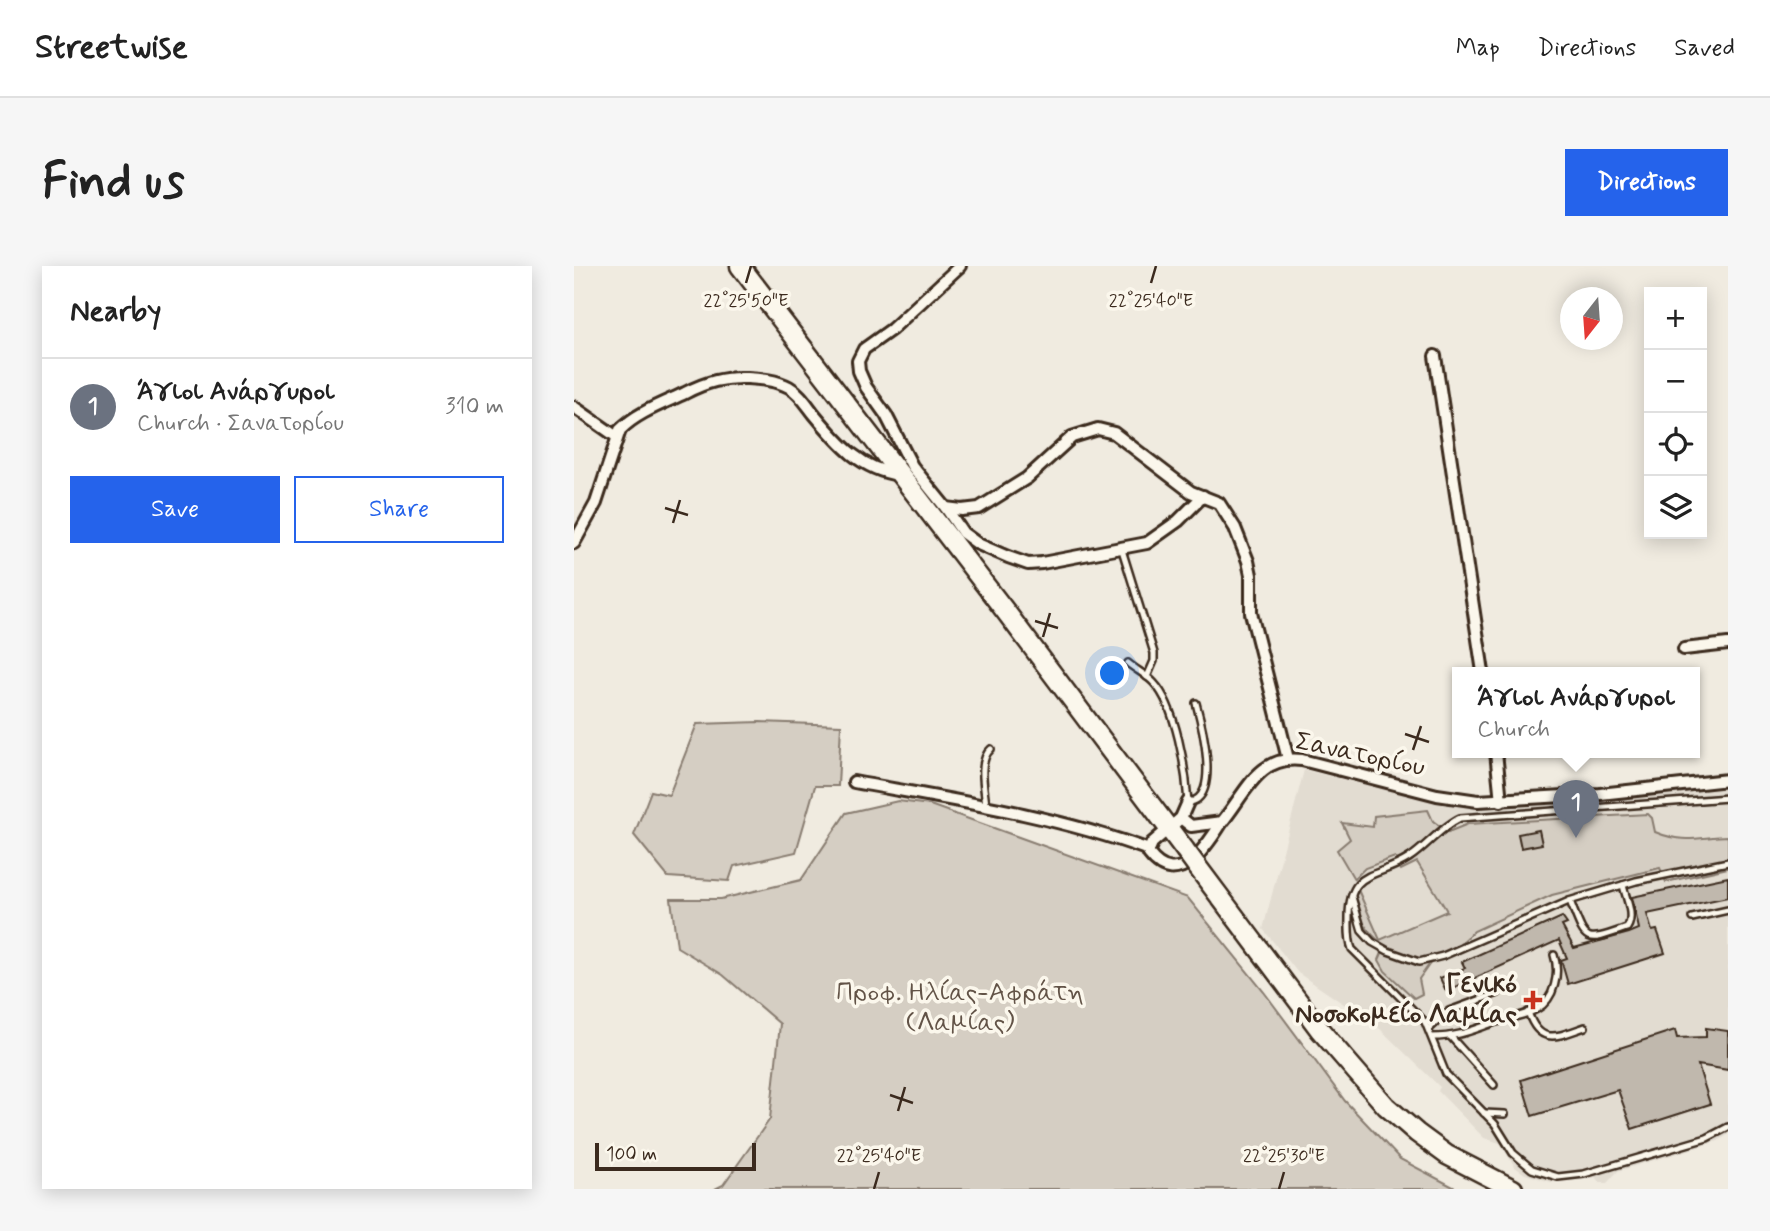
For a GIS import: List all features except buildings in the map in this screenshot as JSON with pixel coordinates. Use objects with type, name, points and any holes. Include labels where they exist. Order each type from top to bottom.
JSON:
[{"type":"main road","points":[[740,266],[901,475],[940,508],[1175,823],[1185,850],[1320,1030],[1386,1106],[1417,1133],[1447,1155],[1513,1189]]},
{"type":"street","points":[[960,266],[892,329],[864,349],[858,361],[866,387],[886,415],[905,454],[940,508],[958,527],[973,541],[1008,557],[1033,564],[1147,543],[1178,521],[1203,496]]},
{"type":"street","points":[[1435,356],[1482,667]]},
{"type":"street","points":[[574,543],[596,503],[617,437],[628,422],[705,383],[724,378],[766,380],[792,389],[834,437],[863,463],[882,473],[901,475]]},
{"type":"street","points":[[574,407],[617,437]]},
{"type":"street","points":[[940,508],[979,508],[1027,478],[1072,437],[1098,429],[1114,433],[1191,492],[1216,501],[1224,509],[1246,556],[1251,575],[1251,613],[1288,759]]},
{"type":"street","points":[[1684,649],[1728,644]]},
{"type":"street","points":[[1497,758],[1501,801]]},
{"type":"street","name":"Σανατορίου","points":[[1149,850],[1149,855],[1156,862],[1183,868],[1202,852],[1261,771],[1273,762],[1288,759],[1302,760],[1407,788],[1466,800],[1501,801],[1601,794],[1728,780]]},
{"type":"street","points":[[854,782],[1074,826],[1149,850],[1152,843],[1175,823],[1188,802]]},
{"type":"street","points":[[1175,823],[1191,826],[1222,822]]},
{"type":"lane","points":[[1123,554],[1154,653],[1154,661],[1147,677]]},
{"type":"lane","points":[[1128,663],[1155,684],[1171,715],[1187,778],[1188,802],[1199,798],[1205,781],[1207,745],[1196,703]]},
{"type":"lane","points":[[986,807],[983,763],[990,749]]},
{"type":"lane","points":[[1728,798],[1555,813],[1468,816],[1454,821],[1406,860],[1366,878],[1352,890],[1349,922],[1352,949],[1417,1012],[1429,1029],[1446,1074],[1495,1124],[1523,1164],[1543,1174],[1558,1177],[1584,1174],[1707,1138],[1728,1127]]},
{"type":"lane","points":[[1466,800],[1468,816]]},
{"type":"lane","points":[[1352,890],[1362,930],[1373,942],[1388,951],[1419,962],[1443,956],[1570,901],[1623,885],[1728,862]]},
{"type":"lane","points":[[1570,901],[1584,934],[1590,939],[1596,938],[1627,928],[1630,924],[1623,885]]},
{"type":"lane","points":[[1692,918],[1728,909]]},
{"type":"lane","points":[[1432,1037],[1466,1034],[1528,1012],[1544,1003],[1552,990],[1557,968],[1554,955]]},
{"type":"lane","points":[[1429,1029],[1449,1011],[1499,993]]},
{"type":"lane","points":[[1528,1012],[1538,1032],[1548,1037],[1585,1027]]},
{"type":"lane","points":[[1450,1037],[1494,1085]]},
{"type":"lane","points":[[1484,1113],[1505,1114]]},
{"type":"shaded area","name":"Γενικό Νοσοκομείο Λαμίας","points":[[1304,770],[1424,799],[1473,806],[1507,807],[1728,786],[1728,1135],[1718,1141],[1618,1171],[1607,1183],[1600,1183],[1595,1177],[1551,1182],[1525,1174],[1515,1167],[1500,1143],[1484,1138],[1438,1091],[1440,1087],[1379,1028],[1298,973],[1263,929]]},
{"type":"green space","points":[[760,722],[841,725],[838,786],[815,786],[796,852],[734,866],[729,881],[668,877],[634,835],[651,791],[669,795],[697,724]]},
{"type":"green space","name":"Προφ. Ηλίας-Αφράτη (Λαμίας)","points":[[898,801],[930,805],[1188,898],[1264,992],[1345,1101],[1400,1159],[1457,1189],[715,1189],[723,1185],[770,1119],[780,1024],[723,975],[677,947],[671,899],[721,899],[801,880],[846,813]]},
{"type":"green space","points":[[1428,810],[1433,821],[1448,832],[1468,824],[1648,814],[1652,818],[1655,832],[1665,836],[1691,839],[1728,836],[1728,868],[1666,882],[1660,868],[1552,895],[1474,931],[1458,946],[1436,955],[1419,979],[1422,994],[1414,998],[1385,971],[1379,960],[1385,946],[1364,924],[1354,895],[1359,892],[1380,940],[1447,911],[1417,862],[1401,870],[1395,857],[1365,868],[1354,879],[1337,850],[1350,839],[1342,823],[1373,827],[1374,816]]},
{"type":"place","name":"Άγιοι Ανάργυροι","points":[[1576,838]]},
{"type":"place","name":"Γενικό Νοσοκομείο Λαμίας","points":[[1533,1000]]}]
